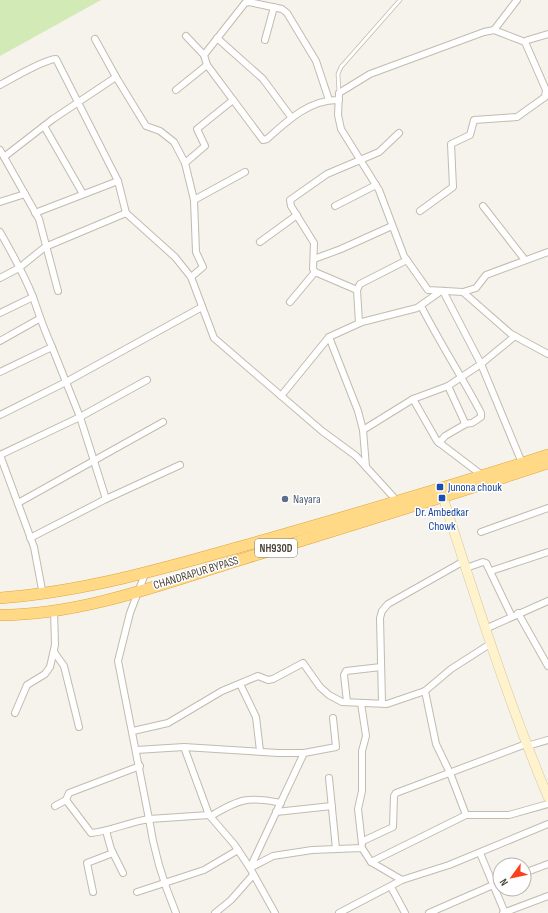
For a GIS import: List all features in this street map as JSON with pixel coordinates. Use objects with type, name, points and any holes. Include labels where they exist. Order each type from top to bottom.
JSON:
[{"type":"highway","name":"CHANDRAPUR BYPASS","points":[[1,597],[43,595],[146,574],[398,502],[442,493],[483,476],[548,455]]},
{"type":"highway","name":"CHANDRAPUR BYPASS","points":[[0,615],[54,610],[139,591],[442,493],[548,463]]},
{"type":"main road","points":[[442,493],[490,644],[527,745],[548,797]]},
{"type":"street","points":[[494,30],[518,0]]},
{"type":"street","points":[[204,55],[245,3],[249,2],[286,11],[314,57],[329,100]]},
{"type":"street","points":[[264,40],[274,7]]},
{"type":"street","points":[[420,211],[453,187],[451,144],[470,134],[474,120],[517,117],[545,97],[546,90],[525,42],[494,30],[484,32],[370,74],[339,93],[341,129],[376,185],[407,260],[428,290],[463,292],[476,288],[486,274],[548,252]]},
{"type":"street","points":[[525,42],[548,34]]},
{"type":"street","points":[[186,36],[204,55],[207,65],[262,140],[267,139],[291,118],[309,107],[329,100],[339,100]]},
{"type":"street","points":[[217,38],[263,78],[291,118]]},
{"type":"street","points":[[95,39],[146,126],[160,131],[174,142],[185,163],[194,200],[196,252],[203,267],[190,277]]},
{"type":"street","points":[[0,85],[38,65],[52,59],[56,59],[118,181],[126,213],[175,257],[190,277],[214,338],[322,431],[356,456],[398,502]]},
{"type":"street","points":[[176,90],[207,65]]},
{"type":"street","points":[[4,157],[44,126],[116,77]]},
{"type":"street","points":[[185,163],[205,146],[197,128],[233,100]]},
{"type":"street","points":[[44,126],[83,194]]},
{"type":"street","points":[[290,302],[315,272],[314,242],[290,203],[292,199],[327,174],[379,152],[399,134]]},
{"type":"street","points":[[0,150],[39,219],[45,247],[58,291]]},
{"type":"street","points":[[194,200],[245,172]]},
{"type":"street","points":[[35,213],[118,181]]},
{"type":"street","points":[[335,206],[376,185]]},
{"type":"street","points":[[0,202],[25,194]]},
{"type":"street","points":[[483,206],[526,260]]},
{"type":"street","points":[[0,278],[19,268],[45,247],[126,213]]},
{"type":"street","points":[[260,242],[297,216]]},
{"type":"street","points":[[314,259],[341,249],[392,226]]},
{"type":"street","points":[[0,232],[32,297],[39,319],[80,417],[106,499]]},
{"type":"street","points":[[359,323],[357,290],[360,284],[407,260]]},
{"type":"street","points":[[315,272],[357,290]]},
{"type":"street","points":[[281,396],[329,337],[359,323],[421,306],[442,291]]},
{"type":"street","points":[[442,291],[481,364],[522,463]]},
{"type":"street","points":[[463,292],[515,336],[548,354]]},
{"type":"street","points":[[0,313],[32,297]]},
{"type":"street","points":[[421,306],[438,339],[462,376],[482,416],[472,423],[464,424],[445,436],[439,443]]},
{"type":"street","points":[[0,415],[66,382],[202,307]]},
{"type":"street","points":[[0,341],[39,319]]},
{"type":"street","points":[[363,430],[413,398],[448,386],[481,364],[515,336]]},
{"type":"street","points":[[329,337],[357,407],[363,430],[366,467]]},
{"type":"street","points":[[0,372],[52,347]]},
{"type":"street","points":[[43,595],[30,538],[0,455],[80,417],[147,380]]},
{"type":"street","points":[[448,386],[464,424]]},
{"type":"street","points":[[413,398],[439,443],[483,476]]},
{"type":"street","points":[[18,503],[163,422]]},
{"type":"street","points":[[30,538],[106,499],[180,465]]},
{"type":"street","points":[[481,532],[548,508]]},
{"type":"street","points":[[491,571],[548,552]]},
{"type":"street","points":[[382,703],[380,618],[385,607],[465,565],[485,562],[491,571],[512,617]]},
{"type":"street","points":[[146,574],[130,613],[118,661],[140,766],[153,846],[163,883],[176,913]]},
{"type":"street","points":[[485,629],[518,613],[548,601]]},
{"type":"street","points":[[15,713],[24,690],[31,682],[48,671],[54,652],[54,610]]},
{"type":"street","points":[[518,613],[548,666]]},
{"type":"street","points":[[133,731],[168,723],[222,691],[258,676],[268,680],[273,679],[303,663],[320,687],[329,695],[342,702],[387,704],[425,691],[451,669],[490,644]]},
{"type":"street","points":[[54,652],[64,666],[79,727]]},
{"type":"street","points":[[347,702],[344,675],[346,672],[381,667]]},
{"type":"street","points":[[240,684],[256,717],[260,751]]},
{"type":"street","points":[[425,691],[436,744],[450,773],[466,815]]},
{"type":"street","points":[[361,703],[366,736],[362,751],[362,791],[358,809],[363,841],[362,848],[371,862],[402,880]]},
{"type":"street","points":[[136,750],[184,747],[278,753],[304,753],[336,748],[333,718]]},
{"type":"street","points":[[363,841],[393,827],[396,794],[527,745],[548,740]]},
{"type":"street","points":[[184,747],[210,816],[238,850],[250,868],[275,913]]},
{"type":"street","points":[[250,868],[304,753]]},
{"type":"street","points":[[55,806],[66,800],[69,793],[140,766]]},
{"type":"street","points":[[329,778],[336,849]]},
{"type":"street","points":[[66,800],[89,831],[106,831],[133,822],[149,819],[210,816],[231,804],[248,800],[262,799],[281,803]]},
{"type":"street","points":[[371,862],[466,815],[509,815],[548,804]]},
{"type":"street","points":[[276,812],[332,806]]},
{"type":"street","points":[[339,913],[402,880],[449,865],[548,824]]},
{"type":"street","points":[[106,831],[123,872]]},
{"type":"street","points":[[250,868],[273,856],[312,850],[362,848]]},
{"type":"street","points":[[137,892],[204,870],[238,850]]},
{"type":"street","points":[[93,892],[87,864],[114,853]]},
{"type":"street","points":[[430,913],[492,886],[480,853]]},
{"type":"street","points":[[532,870],[548,864]]},
{"type":"street","points":[[215,913],[233,898],[253,875]]},
{"type":"street","points":[[391,887],[405,913]]},
{"type":"street","points":[[497,897],[504,913],[548,896]]},
{"type":"lane","points":[[339,93],[338,74],[341,67],[400,0]]},
{"type":"green space","points":[[0,0],[101,0],[0,56]]},
{"type":"place","name":"Junona chouk","points":[[440,487]]},
{"type":"place","name":"Dr. Ambedkar Chowk","points":[[442,498]]},
{"type":"place","name":"Nayara","points":[[285,499]]}]
